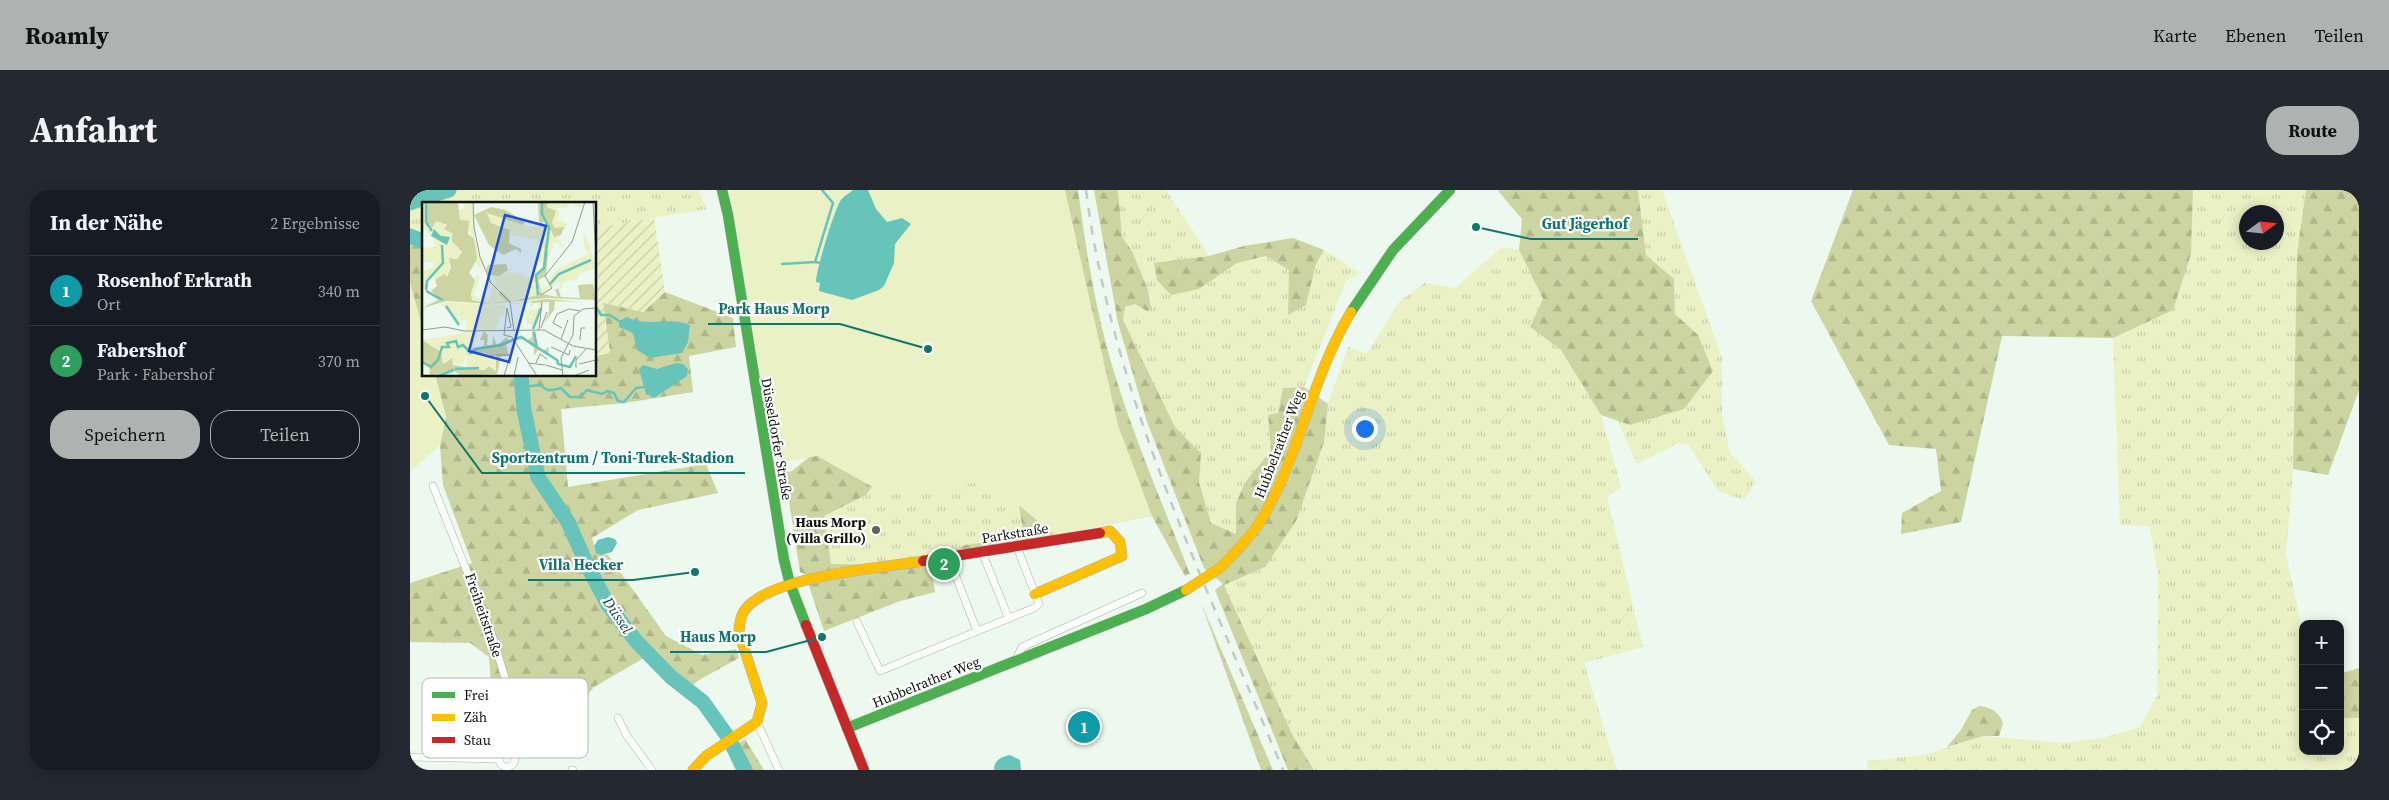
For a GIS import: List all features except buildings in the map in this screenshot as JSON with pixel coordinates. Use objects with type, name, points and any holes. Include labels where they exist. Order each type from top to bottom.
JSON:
[{"type":"street","name":"Düsseldorfer Straße","points":[[722,190],[728,215],[755,389],[790,584],[864,770]]},
{"type":"street","name":"Hubbelrather Weg","points":[[847,728],[1146,609],[1186,590],[1220,568],[1250,538],[1267,514],[1280,488],[1322,370],[1351,310],[1372,277],[1398,243],[1450,190]]},
{"type":"street","name":"Freiheitstraße","points":[[433,486],[491,632],[505,678]]},
{"type":"street","name":"Parkstraße","points":[[757,722],[762,703],[739,633],[740,620],[751,604],[790,584],[948,556],[1018,547],[1110,531],[1120,542],[1122,556],[1035,594]]},
{"type":"street","points":[[857,622],[864,632],[880,671],[1009,619],[1039,604],[1018,547]]},
{"type":"street","points":[[982,552],[1009,619]]},
{"type":"street","points":[[948,556],[977,631]]},
{"type":"street","name":"Hubbelrather Weg","points":[[1015,661],[1022,647],[1142,593]]},
{"type":"street","points":[[618,718],[626,736],[652,770]]},
{"type":"street","points":[[693,770],[706,756],[757,722],[779,770]]},
{"type":"street","points":[[454,758],[498,759]]},
{"type":"street","name":"Freiheitstraße","points":[[498,759],[502,766],[507,769],[512,766],[514,758]]},
{"type":"green space","points":[[410,190],[698,190],[707,209],[596,228],[596,202],[422,202],[422,249],[410,244]]},
{"type":"green space","points":[[730,190],[1065,190],[1118,425],[1152,516],[1055,535],[989,481],[887,495],[817,456],[778,463],[770,433]]},
{"type":"green space","points":[[868,190],[1078,190],[1092,282],[1114,372],[1140,449],[1190,574],[1185,576],[1152,516],[939,556],[965,545],[1024,537],[1014,474],[1043,471],[877,480],[866,495],[824,516],[831,564],[931,565],[935,592],[900,601],[824,631],[805,574],[800,572],[788,494],[782,473],[792,471],[820,448]]},
{"type":"green space","points":[[1094,190],[1118,190],[1122,237],[1132,251],[1148,290],[1151,309],[1147,311],[1135,304],[1125,307],[1123,320],[1175,427],[1201,453],[1199,482],[1211,523],[1236,534],[1236,503],[1246,481],[1271,451],[1268,415],[1278,413],[1283,388],[1304,387],[1328,404],[1324,442],[1296,521],[1265,567],[1224,585],[1293,736],[1314,770],[1288,770],[1215,590],[1223,584],[1204,568],[1147,422],[1118,323]]},
{"type":"green space","points":[[1118,190],[1166,190],[1209,256],[1155,263],[1199,289],[1237,263],[1266,256],[1289,270],[1288,314],[1306,305],[1316,264],[1324,250],[1360,273],[1346,281],[1304,387],[1284,388],[1278,413],[1268,415],[1271,451],[1246,481],[1236,503],[1236,535],[1211,523],[1199,482],[1201,453],[1175,427],[1123,320],[1125,307],[1135,304],[1147,311],[1151,309],[1148,290],[1132,251],[1122,237]]},
{"type":"green space","points":[[1638,190],[1662,190],[1722,358],[1722,414],[1730,453],[1756,481],[1744,500],[1718,491],[1689,445],[1678,443],[1637,464],[1618,421],[1630,425],[1698,335],[1675,314],[1674,279],[1646,255]]},
{"type":"green space","points":[[1638,190],[1646,255],[1674,279],[1675,314],[1698,335],[1713,371],[1684,409],[1630,425],[1601,415],[1561,350],[1530,327],[1543,299],[1519,250],[1522,219],[1498,191]]},
{"type":"green space","points":[[1853,190],[2193,190],[2191,254],[2173,310],[2113,338],[2002,336],[1961,522],[1901,534],[1902,513],[1941,491],[1936,449],[1889,445],[1811,301]]},
{"type":"green space","points":[[2193,190],[2306,190],[2297,253],[2293,469],[2286,555],[2300,620],[2299,755],[2344,755],[2344,718],[2359,718],[2359,770],[1868,770],[1867,761],[1924,755],[1983,736],[2063,743],[2103,738],[2140,727],[2157,696],[2158,575],[2150,526],[2120,525],[2113,338],[2173,309],[2191,254]]},
{"type":"green space","points":[[2306,190],[2359,190],[2359,390],[2328,475],[2293,469],[2297,253]]},
{"type":"green space","points":[[654,218],[665,292],[643,312],[603,303],[610,353],[596,356],[596,228]]},
{"type":"green space","points":[[1293,238],[1324,250],[1316,264],[1306,305],[1288,315],[1289,270],[1266,256],[1237,263],[1199,289],[1171,295],[1157,280],[1154,263],[1209,256],[1244,246]]},
{"type":"green space","points":[[410,244],[422,249],[422,327],[410,283]]},
{"type":"green space","points":[[1502,247],[1519,250],[1543,299],[1530,328],[1561,350],[1601,415],[1621,487],[1607,497],[1643,647],[1584,663],[1617,770],[1314,770],[1293,736],[1224,584],[1265,567],[1324,442],[1328,404],[1348,347],[1367,354],[1400,301],[1425,283],[1455,288]]},
{"type":"green space","points":[[410,283],[422,327],[422,376],[435,376],[446,417],[440,445],[410,472]]},
{"type":"green space","points":[[665,292],[733,318],[736,347],[689,356],[693,392],[625,403],[561,409],[568,487],[706,464],[718,493],[638,510],[592,538],[596,553],[608,555],[666,636],[702,655],[736,649],[739,658],[690,687],[722,725],[716,729],[704,712],[644,658],[594,687],[588,694],[588,678],[491,678],[489,657],[470,643],[410,642],[410,583],[472,563],[443,485],[440,445],[446,417],[435,376],[596,376],[596,356],[610,353],[603,302],[643,312]]},
{"type":"green space","points":[[1010,412],[1024,537],[965,545],[939,556],[873,566],[831,564],[824,516],[866,495],[877,480]]},
{"type":"green space","points":[[1201,603],[1273,770],[1261,770]]},
{"type":"green space","points":[[2359,668],[2359,718],[2344,718],[2344,673]]},
{"type":"green space","points":[[1979,706],[1991,709],[1999,716],[2003,723],[1999,736],[1983,736],[1947,747],[1961,730],[1972,710]]},
{"type":"green space","points":[[745,739],[764,770],[735,770],[727,750]]},
{"type":"water","points":[[853,190],[868,190],[876,209],[887,222],[902,218],[911,224],[895,244],[894,263],[884,286],[879,290],[852,300],[819,291],[820,283],[816,282],[822,254],[838,205]]},
{"type":"water","points":[[627,317],[643,322],[674,322],[690,325],[688,342],[682,353],[650,358],[637,350],[633,333],[619,327],[619,321]]},
{"type":"water","points":[[676,363],[683,364],[688,369],[687,376],[654,398],[646,394],[639,369],[643,365],[657,369]]},
{"type":"water","points":[[608,537],[615,539],[617,543],[612,552],[601,555],[596,553],[594,546],[598,540]]},
{"type":"water","points":[[1010,755],[1020,760],[1021,770],[994,770],[995,764],[999,760]]},
{"type":"waterway","name":"Düssel","points":[[410,203],[449,190]]},
{"type":"waterway","points":[[782,264],[815,262],[833,203],[822,190]]},
{"type":"waterway","name":"Düssel","points":[[410,236],[422,241]]},
{"type":"waterway","points":[[815,262],[821,263]]},
{"type":"waterway","points":[[596,307],[601,315],[610,315],[619,321]]},
{"type":"waterway","name":"Düssel","points":[[521,376],[524,410],[538,477],[568,522],[588,567],[608,605],[636,641],[671,677],[703,702],[728,737],[745,770]]},
{"type":"waterway","points":[[521,387],[541,385],[550,390],[561,388],[570,397],[580,397],[587,390],[602,394],[607,391],[614,393],[618,401],[624,402],[636,388],[644,387]]},
{"type":"railway","points":[[1086,190],[1099,266],[1117,341],[1139,414],[1193,558],[1283,770]]},
{"type":"traffic: fast","points":[[722,190],[728,215],[784,560],[790,584],[806,625]]},
{"type":"traffic: fast","points":[[1351,312],[1393,250],[1450,190]]},
{"type":"traffic: fast","points":[[847,728],[1146,609],[1186,590]]},
{"type":"traffic: slow","points":[[1220,568],[1251,534],[1274,497],[1337,337],[1351,312]]},
{"type":"traffic: slow","points":[[1035,594],[1122,556],[1120,542],[1110,531],[1100,533]]},
{"type":"traffic: slow","points":[[693,770],[706,756],[757,722],[762,703],[739,633],[744,611],[757,599],[776,589],[800,582],[854,571],[923,561]]},
{"type":"traffic: slow","points":[[1186,590],[1220,568]]},
{"type":"traffic: jam","points":[[923,561],[1100,533]]},
{"type":"traffic: jam","points":[[806,625],[864,770]]},
{"type":"place","name":"Gut Jägerhof","points":[[1476,227]]},
{"type":"place","name":"Park Haus Morp","points":[[928,349]]},
{"type":"place","name":"Sportzentrum / Toni-Turek-Stadion","points":[[425,396]]},
{"type":"place","name":"Haus Morp (Villa Grillo)","points":[[876,530]]},
{"type":"place","name":"Fabershof","points":[[944,564]]},
{"type":"place","name":"Villa Hecker","points":[[695,572]]},
{"type":"place","name":"Haus Morp","points":[[822,637]]},
{"type":"place","name":"Rosenhof Erkrath","points":[[1084,727]]}]
